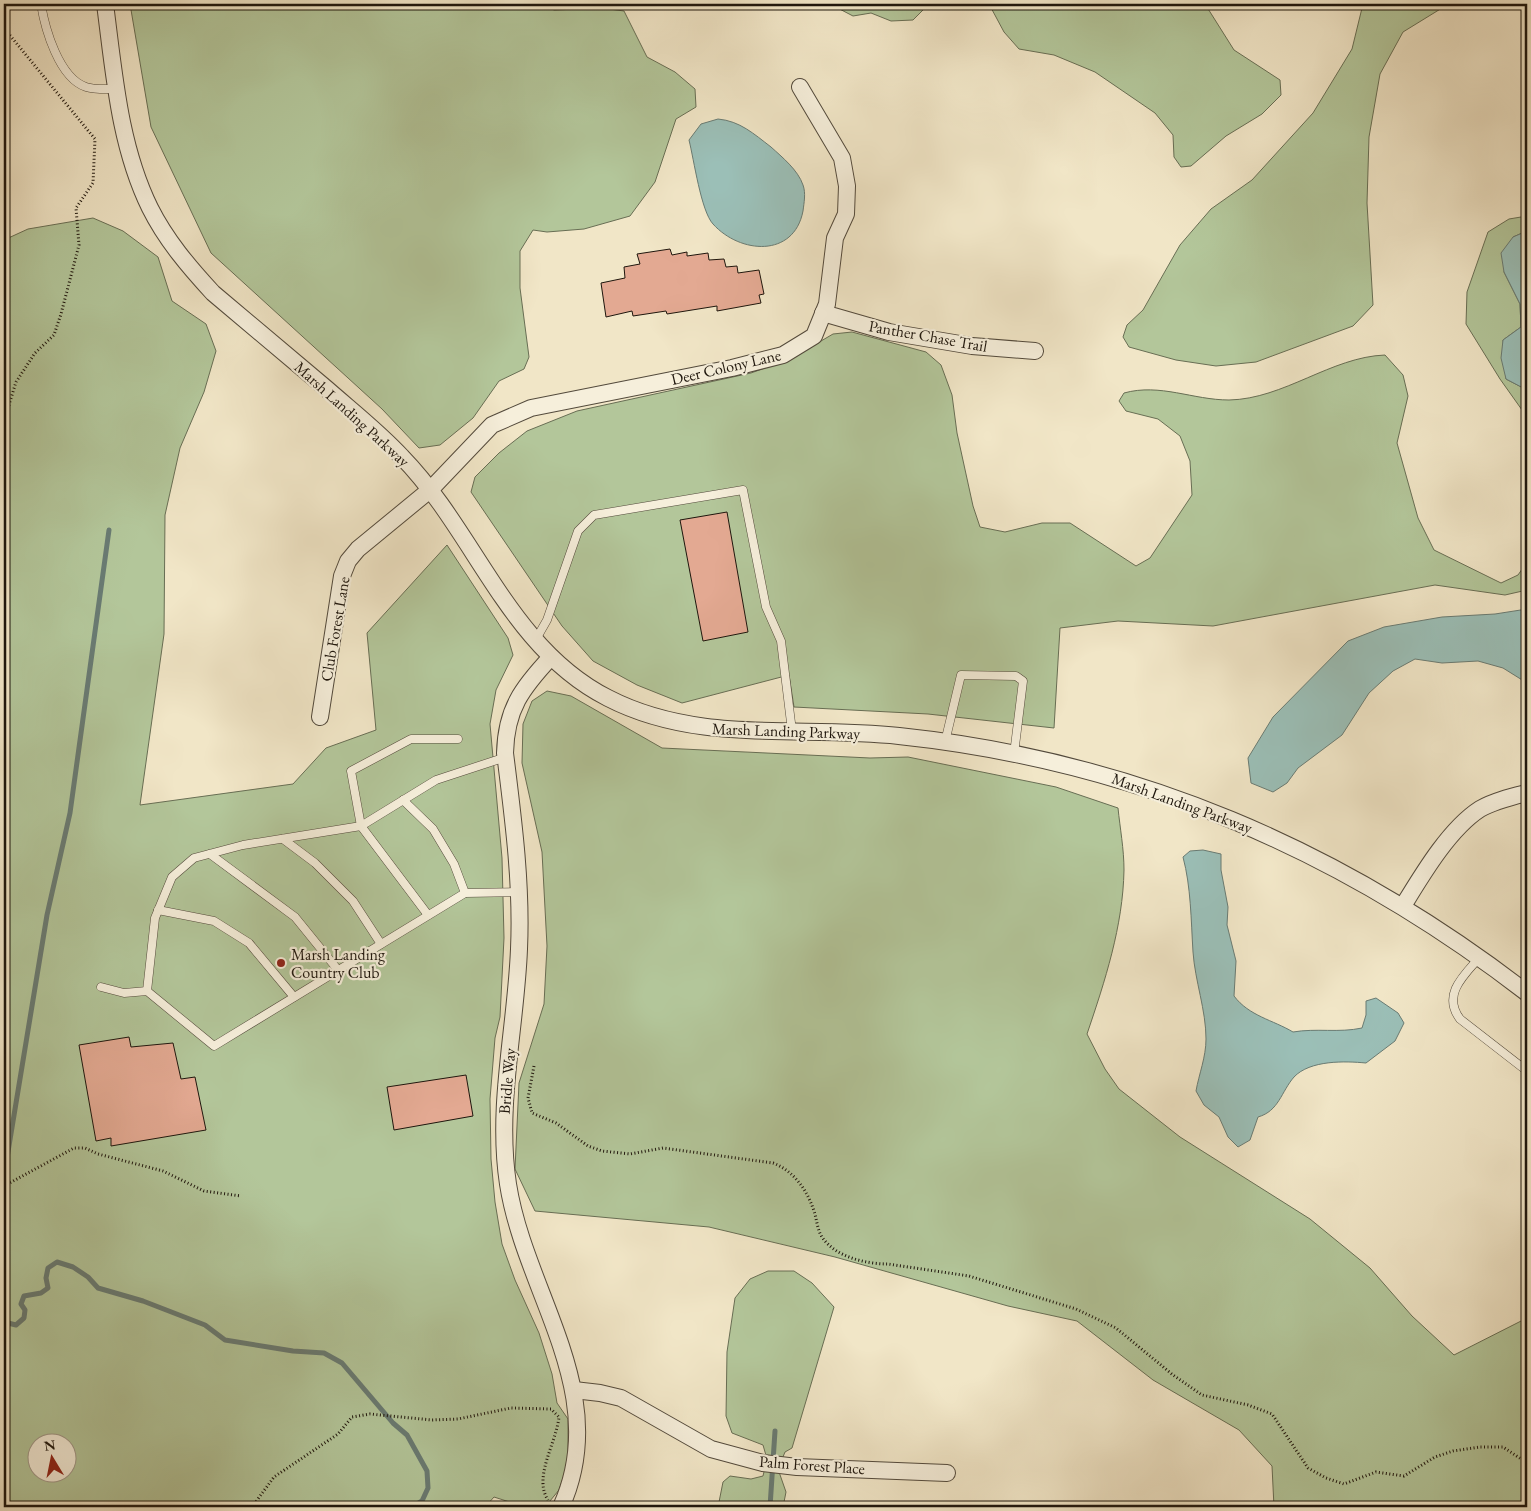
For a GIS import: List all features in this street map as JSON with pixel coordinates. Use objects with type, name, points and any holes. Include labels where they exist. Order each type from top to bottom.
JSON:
[{"type":"street","name":"Marsh Landing Parkway","points":[[105,4],[125,138],[135,174],[150,208],[168,240],[214,293],[372,428],[403,457],[431,489],[516,616],[535,641],[551,657],[591,689],[639,713],[702,728],[738,731],[847,732],[945,742],[1014,754],[1106,775],[1168,795],[1229,818],[1347,874],[1403,906],[1480,957],[1527,993]]},
{"type":"street","name":"Deer Colony Lane","points":[[431,489],[492,425],[531,408],[783,355],[814,336],[827,304],[835,238],[846,214],[847,186],[842,158],[800,87]]},
{"type":"street","name":"Panther Chase Trail","points":[[823,313],[889,332],[972,346],[1035,351]]},
{"type":"street","name":"Club Forest Lane","points":[[320,717],[342,576],[348,562],[358,549],[431,489]]},
{"type":"street","name":"Bridle Way","points":[[551,657],[529,681],[514,704],[506,735],[506,757],[518,892],[519,949],[504,1108],[504,1146],[508,1184],[525,1255],[558,1333],[574,1390],[578,1428],[575,1457],[561,1507]]},
{"type":"street","points":[[1403,906],[1430,862],[1466,820],[1480,809],[1495,802],[1527,793]]},
{"type":"street","name":"Palm Forest Place","points":[[574,1390],[621,1398],[711,1450],[763,1463],[798,1467],[947,1472]]},
{"type":"lane","points":[[41,4],[51,44],[70,77],[86,87],[117,88]]},
{"type":"lane","points":[[535,641],[547,620],[578,531],[594,516],[743,490],[766,607],[780,641],[792,731]]},
{"type":"lane","points":[[945,742],[961,674],[1016,676],[1023,681],[1014,754]]},
{"type":"lane","points":[[428,915],[361,826],[351,771],[411,739],[458,739]]},
{"type":"lane","points":[[147,991],[155,918],[172,877],[194,858],[283,839],[361,826],[436,780],[506,757]]},
{"type":"lane","points":[[403,800],[433,829],[454,864],[465,893]]},
{"type":"lane","points":[[283,839],[315,863],[353,901],[380,944]]},
{"type":"lane","points":[[210,854],[295,916],[338,970]]},
{"type":"lane","points":[[102,987],[124,993],[147,991],[214,1046],[465,893],[518,892]]},
{"type":"lane","points":[[158,910],[214,921],[249,943],[294,997]]},
{"type":"lane","points":[[1480,957],[1457,983],[1452,1002],[1455,1012],[1460,1019],[1527,1071]]},
{"type":"path","points":[[4,34],[8,33],[94,139],[93,183],[76,208],[79,245],[61,314],[54,335],[35,353],[16,382],[4,421]]},
{"type":"path","points":[[534,1066],[528,1098],[532,1113],[556,1123],[588,1146],[602,1152],[630,1154],[663,1148],[773,1163],[786,1168],[810,1200],[818,1228],[830,1247],[844,1255],[874,1264],[888,1264],[970,1276],[1035,1295],[1116,1328],[1172,1375],[1202,1395],[1248,1405],[1272,1414],[1284,1428],[1297,1454],[1308,1468],[1326,1478],[1344,1484],[1376,1472],[1404,1476],[1435,1457],[1453,1451],[1480,1447],[1504,1447],[1527,1464]]},
{"type":"path","points":[[4,1186],[74,1148],[85,1148],[98,1154],[163,1171],[204,1191],[241,1196]]},
{"type":"path","points":[[252,1507],[262,1497],[274,1477],[338,1434],[352,1417],[370,1414],[432,1420],[458,1419],[512,1408],[551,1409],[558,1417],[557,1433],[542,1475],[544,1495],[552,1507]]},
{"type":"green space","points":[[130,4],[542,4],[554,10],[602,8],[624,11],[647,57],[675,72],[695,89],[696,107],[676,119],[655,182],[630,216],[584,229],[547,232],[533,230],[520,251],[520,288],[529,357],[524,369],[499,381],[473,418],[440,445],[419,448],[382,409],[211,253],[151,127]]},
{"type":"green space","points":[[830,4],[929,4],[913,20],[891,21],[871,13],[853,16]]},
{"type":"green space","points":[[989,4],[1205,4],[1234,50],[1280,80],[1281,95],[1262,114],[1226,136],[1191,166],[1181,167],[1174,157],[1173,135],[1155,113],[1095,72],[1054,55],[1019,49],[1004,32]]},
{"type":"green space","points":[[1363,4],[1458,4],[1442,8],[1403,32],[1380,74],[1369,137],[1367,203],[1373,305],[1353,326],[1256,362],[1216,366],[1176,360],[1129,347],[1123,337],[1127,325],[1143,310],[1180,245],[1211,209],[1252,180],[1313,113],[1352,49]]},
{"type":"green space","points":[[1527,216],[1527,231],[1513,237],[1504,272],[1520,304],[1521,327],[1503,340],[1506,379],[1527,390],[1527,417],[1500,379],[1466,324],[1467,292],[1488,232],[1509,219]]},
{"type":"green space","points":[[93,218],[123,231],[158,257],[172,301],[206,324],[216,351],[204,392],[180,448],[165,515],[164,634],[140,805],[293,784],[326,748],[376,730],[367,633],[447,545],[508,638],[513,655],[496,690],[490,724],[502,858],[504,938],[500,1017],[495,1038],[490,1099],[491,1159],[495,1202],[502,1244],[515,1280],[539,1333],[552,1374],[557,1403],[568,1419],[568,1463],[559,1490],[545,1507],[525,1507],[494,1497],[485,1507],[4,1507],[4,240],[28,229]]},
{"type":"green space","points":[[852,332],[926,352],[941,365],[952,395],[957,433],[973,506],[980,527],[1005,532],[1042,523],[1070,523],[1136,566],[1150,558],[1192,495],[1190,461],[1180,436],[1158,419],[1126,411],[1119,401],[1124,393],[1137,390],[1151,390],[1216,399],[1249,398],[1269,393],[1346,363],[1365,357],[1385,355],[1403,375],[1408,396],[1397,443],[1418,518],[1434,550],[1501,583],[1518,575],[1527,562],[1527,590],[1505,595],[1435,585],[1213,626],[1118,621],[1060,628],[1054,728],[928,714],[794,707],[789,675],[682,703],[637,685],[593,661],[562,626],[471,492],[475,477],[499,453],[527,431],[577,411],[751,373],[792,358],[833,334]]},
{"type":"green space","points":[[547,691],[571,696],[662,748],[870,758],[908,757],[1056,787],[1118,808],[1124,862],[1123,891],[1112,953],[1087,1034],[1105,1069],[1119,1089],[1180,1137],[1310,1219],[1370,1268],[1412,1316],[1454,1355],[1527,1318],[1527,1507],[1274,1507],[1272,1466],[1239,1430],[1153,1380],[1077,1321],[1008,1306],[835,1257],[709,1227],[535,1211],[515,1169],[519,1083],[544,1004],[547,946],[542,852],[522,763],[523,724],[532,701]]},
{"type":"green space","points":[[768,1271],[794,1271],[812,1283],[834,1307],[792,1448],[785,1452],[778,1469],[786,1492],[783,1507],[718,1507],[723,1482],[730,1476],[751,1479],[763,1476],[767,1459],[763,1445],[732,1433],[726,1416],[727,1352],[735,1298],[750,1279]]},
{"type":"water","points":[[718,119],[733,122],[753,133],[785,159],[801,179],[804,188],[804,198],[803,211],[798,226],[789,237],[778,244],[765,246],[751,245],[737,241],[724,234],[713,224],[709,217],[701,197],[689,140],[701,124]]},
{"type":"water","points":[[1527,231],[1527,390],[1506,379],[1501,358],[1503,340],[1521,327],[1520,304],[1504,272],[1501,253],[1513,237]]},
{"type":"water","points":[[1527,609],[1527,683],[1503,668],[1478,661],[1442,663],[1415,659],[1393,671],[1369,693],[1342,735],[1298,768],[1287,783],[1273,792],[1251,783],[1248,758],[1273,717],[1348,641],[1384,627],[1442,617],[1495,614]]},
{"type":"water","points":[[1203,850],[1221,854],[1221,870],[1228,907],[1227,925],[1236,961],[1234,996],[1240,1003],[1254,1013],[1293,1032],[1362,1028],[1366,1015],[1366,1001],[1376,998],[1398,1013],[1404,1023],[1395,1041],[1366,1063],[1328,1063],[1309,1067],[1301,1071],[1294,1077],[1275,1106],[1258,1117],[1250,1140],[1238,1147],[1228,1137],[1219,1117],[1204,1105],[1196,1091],[1205,1052],[1206,1028],[1194,963],[1189,892],[1183,857],[1190,851]]},
{"type":"building","points":[[670,249],[672,255],[687,252],[687,256],[708,253],[709,260],[724,259],[726,267],[737,266],[738,273],[759,270],[764,294],[759,295],[761,303],[717,311],[717,306],[667,314],[666,311],[633,316],[632,311],[606,317],[601,283],[625,278],[624,267],[640,264],[637,254]]},
{"type":"building","points":[[727,512],[748,632],[703,641],[680,520]]},
{"type":"building","points":[[129,1037],[131,1047],[173,1043],[181,1079],[195,1077],[206,1130],[111,1146],[111,1138],[96,1141],[79,1045]]},
{"type":"building","points":[[466,1075],[473,1116],[394,1130],[387,1087]]},
{"type":"waterway","points":[[4,1176],[47,915],[70,813],[109,530]]},
{"type":"waterway","points":[[4,1322],[16,1325],[24,1318],[25,1310],[21,1304],[24,1296],[41,1293],[48,1288],[46,1278],[48,1268],[57,1262],[73,1267],[88,1277],[98,1288],[143,1301],[205,1325],[225,1340],[293,1351],[324,1353],[342,1363],[393,1423],[407,1435],[427,1471],[428,1488],[422,1501],[412,1507]]},
{"type":"waterway","points":[[770,1507],[775,1431]]},
{"type":"place","name":"Marsh Landing Country Club","points":[[281,963]]}]
